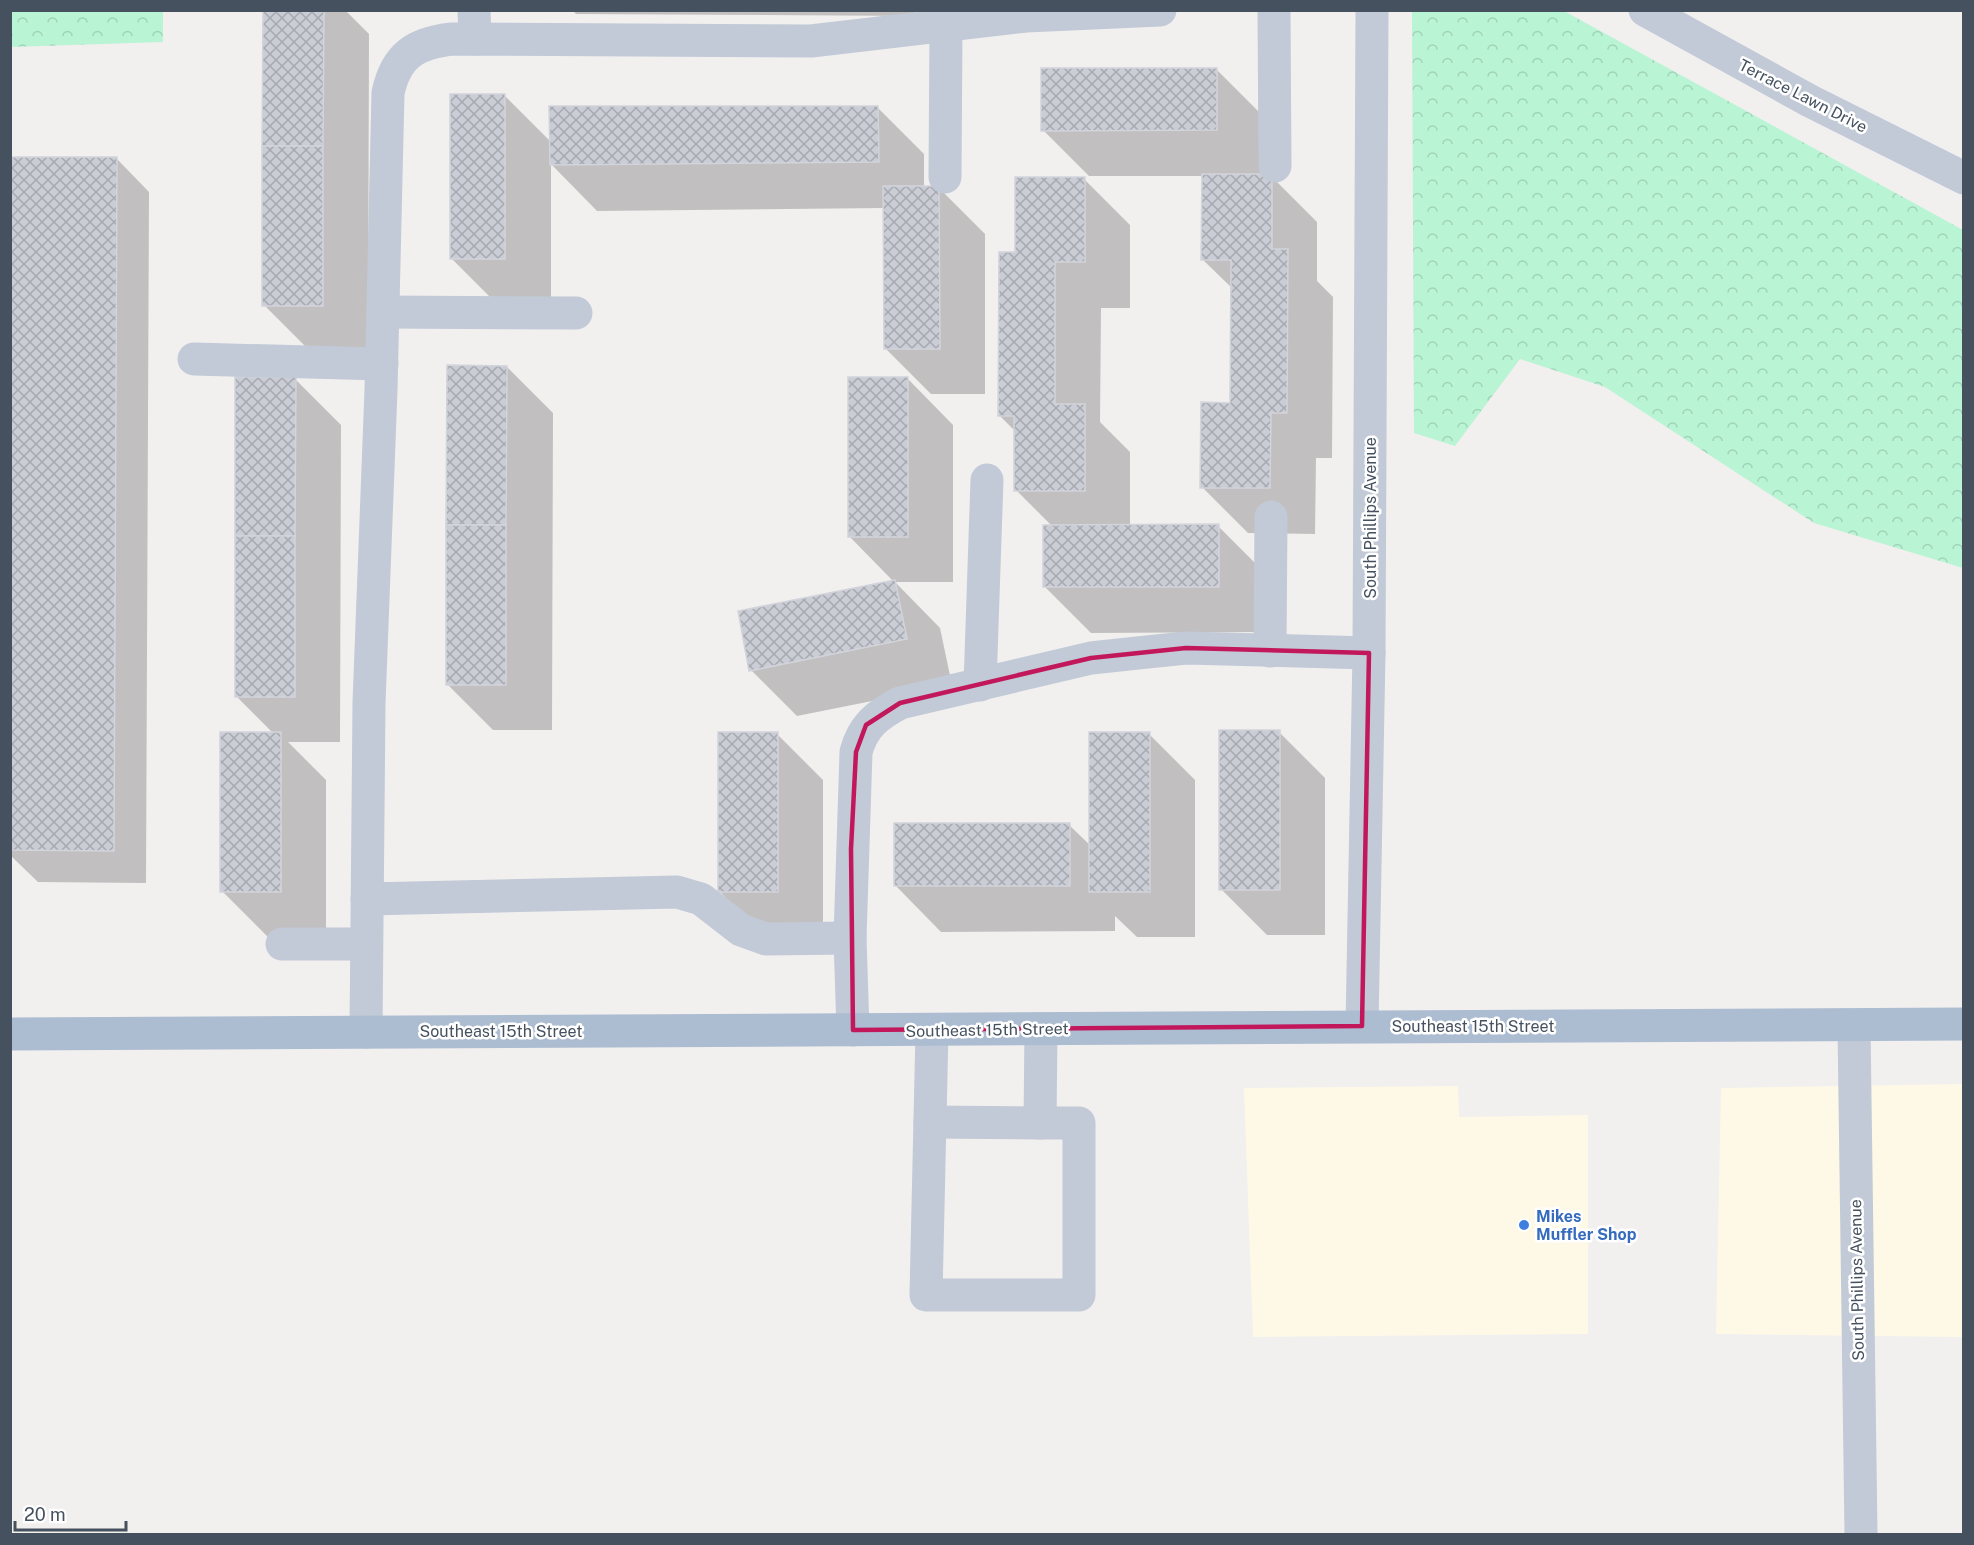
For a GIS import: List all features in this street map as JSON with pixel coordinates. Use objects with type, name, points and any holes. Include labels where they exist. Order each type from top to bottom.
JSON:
[{"type":"main road","name":"Southeast 15th Street","points":[[10,1034],[1964,1024]]},
{"type":"street","points":[[366,1032],[369,703],[382,364],[388,93],[391,79],[405,57],[420,46],[442,40],[474,25],[811,41],[1026,16],[1160,10]]},
{"type":"street","points":[[1274,10],[1275,166]]},
{"type":"street","name":"South Phillips Avenue","points":[[1362,1026],[1369,653],[1372,10]]},
{"type":"street","name":"Terrace Lawn Drive","points":[[1645,10],[1810,101],[1964,178]]},
{"type":"street","points":[[945,177],[946,27]]},
{"type":"street","points":[[383,312],[576,313]]},
{"type":"street","points":[[194,359],[382,364]]},
{"type":"street","points":[[980,685],[987,480]]},
{"type":"street","points":[[1270,651],[1271,517]]},
{"type":"street","points":[[853,1030],[850,938],[855,772],[860,736],[866,725],[881,712],[900,703],[1091,658],[1186,648],[1369,653]]},
{"type":"street","points":[[367,898],[677,892],[701,899],[741,930],[766,939],[850,938]]},
{"type":"street","points":[[282,944],[366,944]]},
{"type":"street","name":"South Phillips Avenue","points":[[1854,1026],[1860,1534]]},
{"type":"street","points":[[1040,1124],[1041,1029]]},
{"type":"street","points":[[930,1122],[1079,1124],[1078,1295],[926,1295],[932,1031]]},
{"type":"highlighted area","points":[[1186,648],[1369,653],[1362,1026],[853,1030],[851,849],[856,752],[866,725],[900,703],[1091,658]]},
{"type":"shaded area","points":[[1963,1084],[1963,1337],[1716,1334],[1721,1088]]},
{"type":"shaded area","points":[[1458,1086],[1459,1117],[1588,1115],[1588,1334],[1253,1337],[1244,1088]]},
{"type":"green space","points":[[10,11],[163,11],[163,42],[11,47]]},
{"type":"green space","points":[[1412,11],[1564,11],[1963,230],[1963,568],[1814,523],[1605,387],[1520,359],[1455,446],[1414,433]]},
{"type":"building","points":[[263,10],[324,10],[323,146],[262,146]]},
{"type":"building","points":[[1041,68],[1217,68],[1217,130],[1041,131]]},
{"type":"building","points":[[450,94],[505,94],[505,259],[450,259]]},
{"type":"building","points":[[549,106],[878,106],[879,162],[550,165]]},
{"type":"building","points":[[262,146],[323,146],[323,306],[262,306]]},
{"type":"building","points":[[10,157],[117,157],[114,851],[10,850]]},
{"type":"building","points":[[1202,174],[1272,174],[1272,249],[1288,249],[1287,413],[1271,413],[1270,488],[1200,488],[1201,402],[1230,403],[1231,260],[1201,260]]},
{"type":"building","points":[[1015,177],[1085,177],[1085,262],[1055,262],[1055,404],[1085,404],[1085,491],[1014,491],[1014,416],[998,416],[999,252],[1015,252]]},
{"type":"building","points":[[883,186],[939,186],[940,349],[884,349]]},
{"type":"building","points":[[447,365],[507,366],[506,525],[446,525]]},
{"type":"building","points":[[235,377],[296,377],[295,536],[235,536]]},
{"type":"building","points":[[848,377],[908,377],[908,537],[848,537]]},
{"type":"building","points":[[1219,524],[1219,587],[1043,587],[1043,525]]},
{"type":"building","points":[[446,525],[506,525],[506,685],[446,685]]},
{"type":"building","points":[[235,536],[295,536],[295,697],[235,697]]},
{"type":"building","points":[[895,580],[907,639],[749,671],[738,611]]},
{"type":"building","points":[[1219,730],[1280,730],[1280,890],[1219,890]]},
{"type":"building","points":[[220,732],[281,732],[281,892],[220,892]]},
{"type":"building","points":[[718,732],[778,732],[778,892],[718,892]]},
{"type":"building","points":[[1089,732],[1150,732],[1150,892],[1089,892]]},
{"type":"building","points":[[894,823],[1070,823],[1070,886],[894,886]]},
{"type":"place","name":"Mikes Muffler Shop","points":[[1524,1225]]}]
